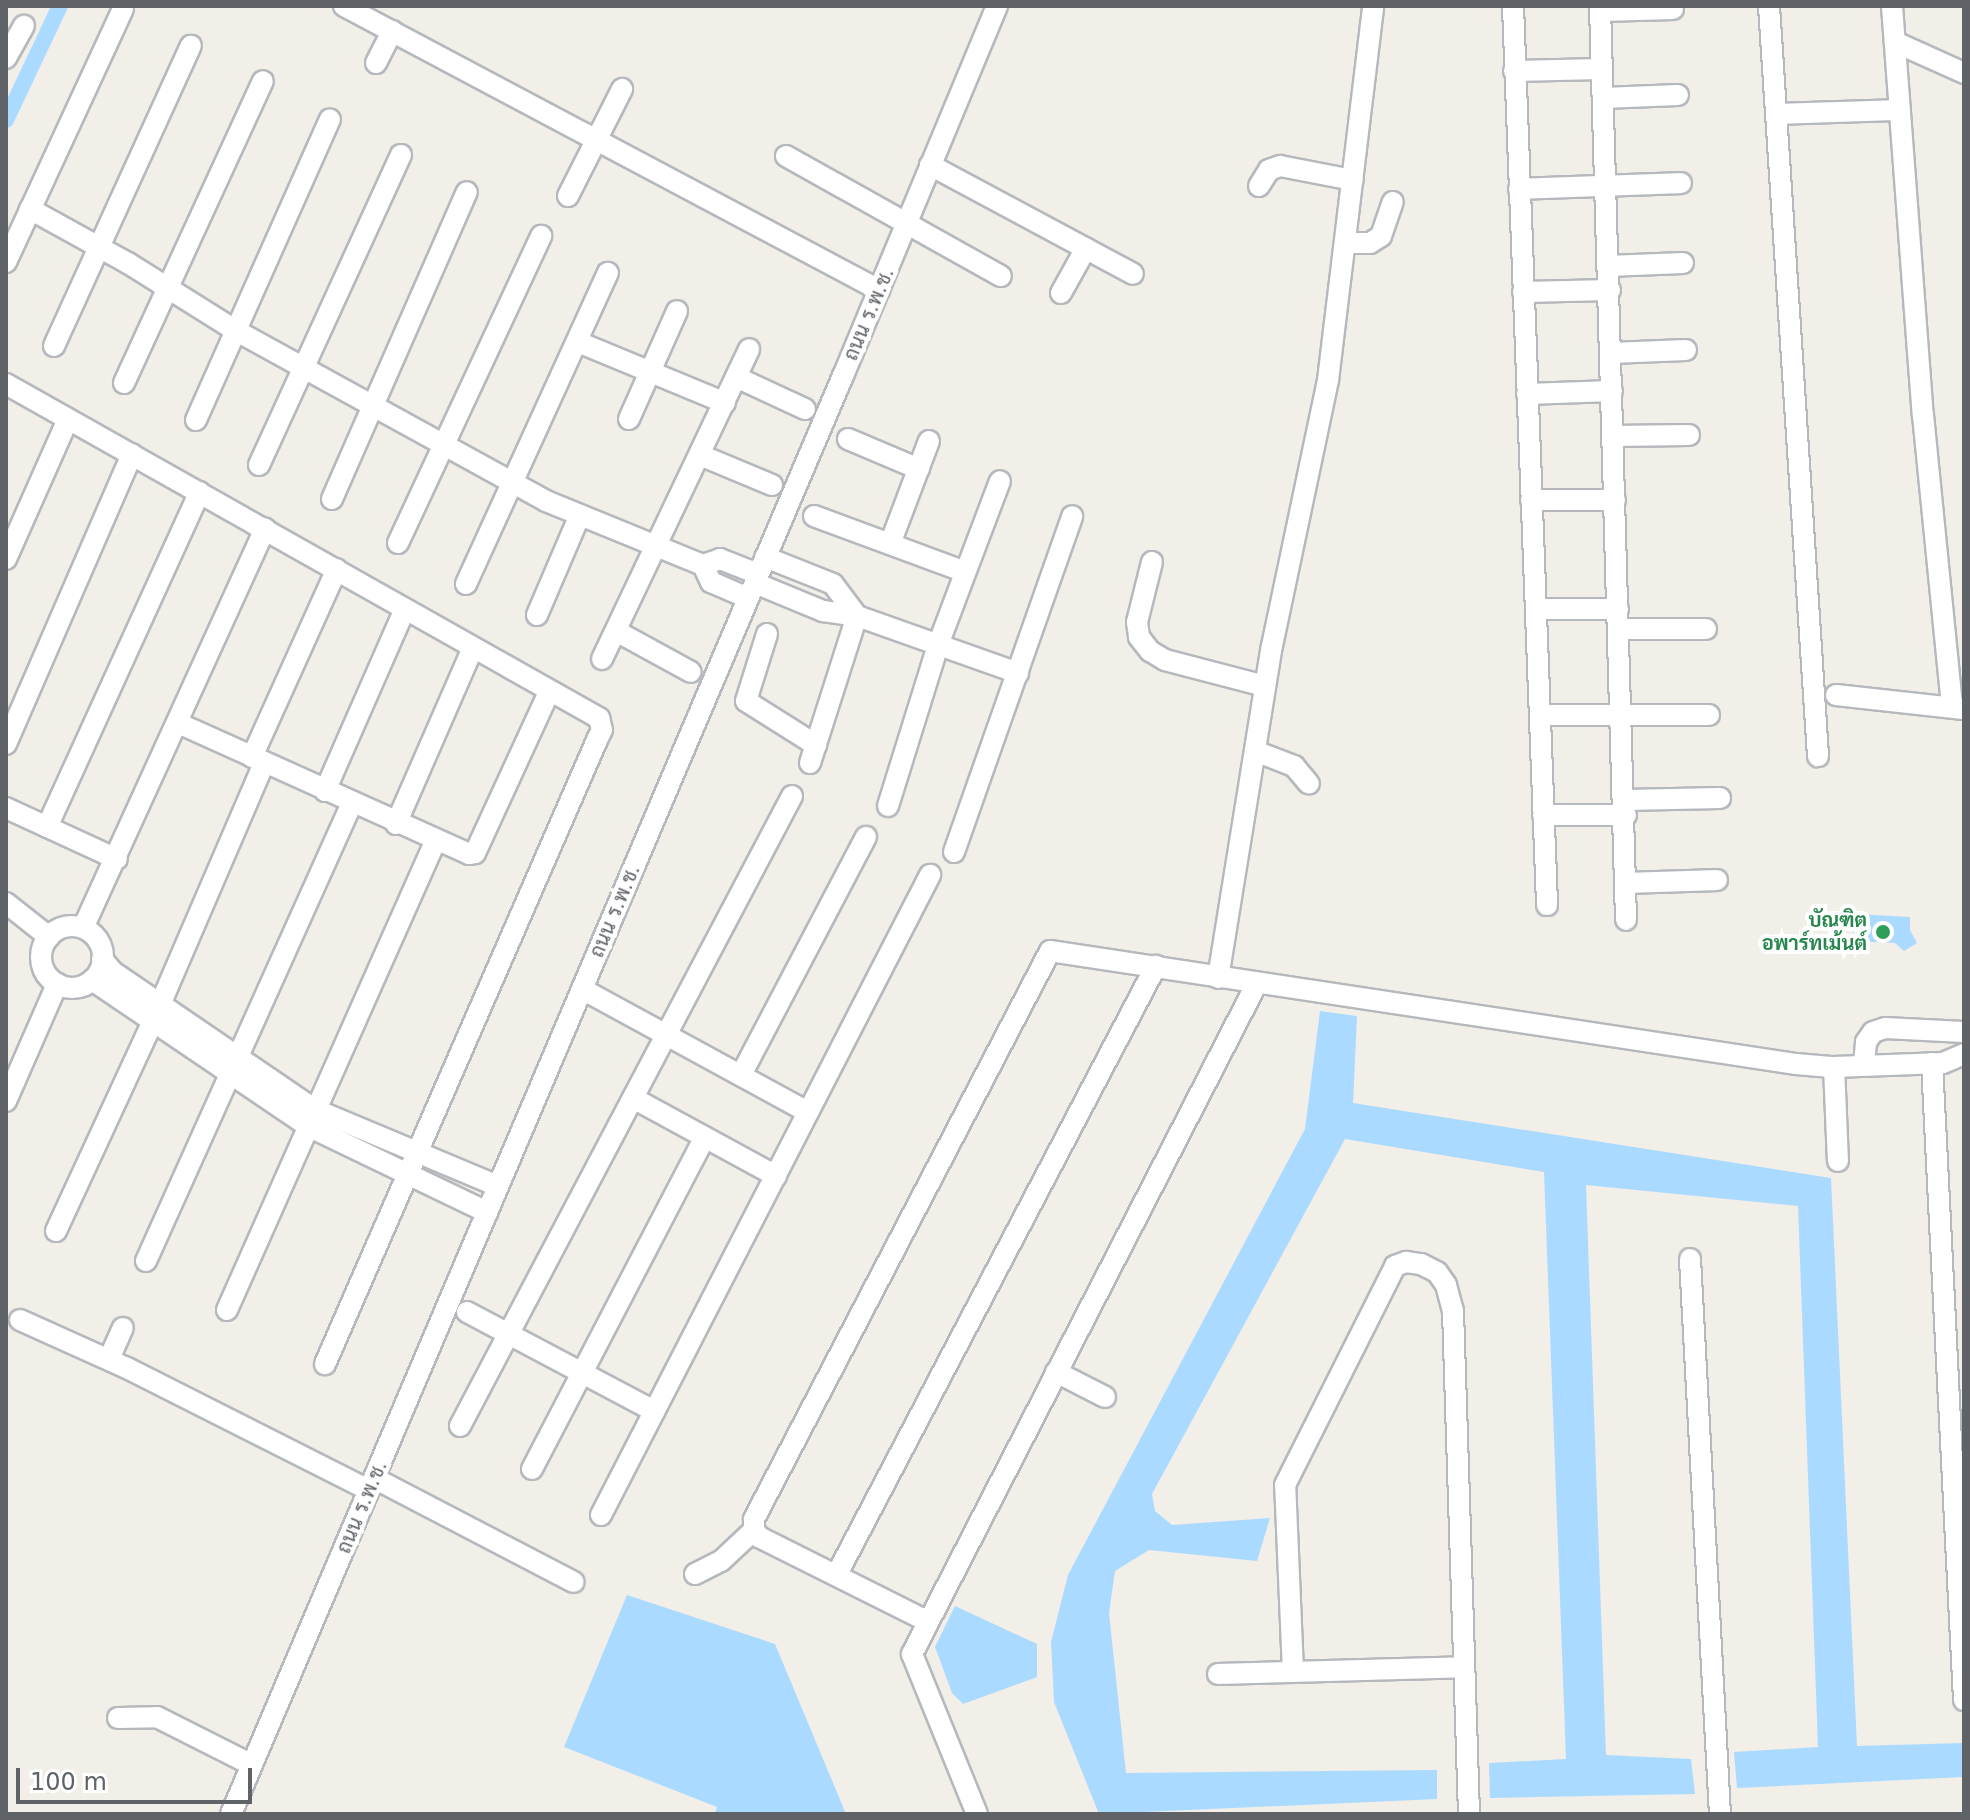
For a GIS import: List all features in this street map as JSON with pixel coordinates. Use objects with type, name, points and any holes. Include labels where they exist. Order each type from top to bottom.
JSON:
[{"type":"street","points":[[344,6],[879,290]]},
{"type":"street","name":"ถนน ร.พ.ช.","points":[[231,1814],[997,6]]},
{"type":"street","points":[[1218,978],[1265,686],[1328,380],[1373,6]]},
{"type":"street","points":[[1513,6],[1547,905]]},
{"type":"street","points":[[1769,6],[1818,756]]},
{"type":"street","points":[[1836,695],[1958,708],[1923,415],[1892,6]]},
{"type":"street","points":[[1626,920],[1626,807],[1600,8],[1673,9]]},
{"type":"street","points":[[6,262],[123,9]]},
{"type":"street","points":[[6,58],[24,26]]},
{"type":"street","points":[[376,63],[392,31]]},
{"type":"street","points":[[1895,42],[1964,73]]},
{"type":"street","points":[[54,346],[191,46]]},
{"type":"street","points":[[1514,71],[1601,69]]},
{"type":"street","points":[[124,383],[263,81]]},
{"type":"street","points":[[568,196],[622,89]]},
{"type":"street","points":[[1603,98],[1678,95]]},
{"type":"street","points":[[1778,114],[1900,110]]},
{"type":"street","points":[[196,420],[330,119]]},
{"type":"street","points":[[259,465],[401,155]]},
{"type":"street","points":[[786,156],[1001,276]]},
{"type":"street","points":[[930,165],[1133,274]]},
{"type":"street","points":[[1259,186],[1269,170],[1280,166],[1353,180]]},
{"type":"street","points":[[1519,189],[1681,183]]},
{"type":"street","points":[[332,499],[467,192]]},
{"type":"street","points":[[1345,243],[1370,243],[1381,236],[1393,202]]},
{"type":"street","points":[[30,209],[235,330],[579,517],[703,565],[720,559],[823,611],[857,616],[1018,673]]},
{"type":"street","points":[[398,543],[541,236]]},
{"type":"street","points":[[1061,293],[1086,248]]},
{"type":"street","points":[[1608,266],[1683,263]]},
{"type":"street","points":[[466,584],[608,273]]},
{"type":"street","points":[[1523,292],[1610,290]]},
{"type":"street","points":[[629,419],[677,311]]},
{"type":"street","points":[[578,342],[725,403]]},
{"type":"street","points":[[602,659],[658,548],[749,349]]},
{"type":"street","points":[[1611,353],[1686,350]]},
{"type":"street","points":[[736,377],[805,409]]},
{"type":"street","points":[[6,384],[599,718],[602,730],[414,1153],[325,1364]]},
{"type":"street","points":[[1527,394],[1612,391]]},
{"type":"street","points":[[6,559],[68,419]]},
{"type":"street","points":[[1613,436],[1689,435]]},
{"type":"street","points":[[848,439],[919,469]]},
{"type":"street","points":[[890,544],[929,441]]},
{"type":"street","points":[[6,744],[132,454]]},
{"type":"street","points":[[700,455],[772,485]]},
{"type":"street","points":[[888,806],[938,645],[1000,481]]},
{"type":"street","points":[[47,827],[200,492]]},
{"type":"street","points":[[1531,500],[1615,500]]},
{"type":"street","points":[[814,516],[965,572]]},
{"type":"street","points":[[954,852],[1072,516]]},
{"type":"street","points":[[537,615],[579,517]]},
{"type":"street","points":[[83,928],[265,528]]},
{"type":"street","points":[[1152,562],[1137,622],[1139,637],[1150,651],[1165,660],[1265,686]]},
{"type":"street","points":[[56,1231],[157,1013],[337,569]]},
{"type":"street","points":[[757,578],[833,584],[857,616]]},
{"type":"street","points":[[325,791],[405,609]]},
{"type":"street","points":[[1536,609],[1706,629]]},
{"type":"street","points":[[767,634],[746,701],[813,754],[857,616]]},
{"type":"street","points":[[616,631],[691,672]]},
{"type":"street","points":[[396,824],[473,648]]},
{"type":"street","points":[[178,723],[456,852],[475,853],[549,692]]},
{"type":"street","points":[[1540,715],[1709,715]]},
{"type":"street","points":[[1255,751],[1294,766],[1309,784]]},
{"type":"street","points":[[460,1426],[792,796]]},
{"type":"street","points":[[1543,815],[1720,798]]},
{"type":"street","points":[[146,1261],[352,803]]},
{"type":"street","points":[[6,808],[117,859]]},
{"type":"street","points":[[741,1075],[866,837]]},
{"type":"street","points":[[227,1310],[435,842]]},
{"type":"street","points":[[601,1515],[930,875]]},
{"type":"street","points":[[1627,883],[1717,880]]},
{"type":"street","points":[[6,903],[49,937]]},
{"type":"street","points":[[102,959],[92,980],[75,988],[57,984],[44,971],[42,963],[44,944],[49,937],[65,927],[83,928],[96,938],[102,959],[113,972],[157,1013]]},
{"type":"street","points":[[927,1621],[759,1537],[754,1530],[754,1519],[1050,951],[1156,966],[1256,985],[1834,1067],[1937,1063],[1964,1070]]},
{"type":"street","points":[[837,1574],[1156,966]]},
{"type":"street","points":[[92,980],[157,1013],[311,1118],[407,1175],[487,1212]]},
{"type":"street","points":[[6,1101],[57,984]]},
{"type":"street","points":[[977,1814],[912,1654],[1256,985]]},
{"type":"street","points":[[582,989],[808,1112]]},
{"type":"street","points":[[1864,1065],[1866,1042],[1873,1032],[1885,1028],[1964,1032]]},
{"type":"street","points":[[1937,1063],[1964,1054]]},
{"type":"street","points":[[1937,1063],[1964,1700]]},
{"type":"street","points":[[1834,1067],[1838,1161]]},
{"type":"street","points":[[633,1098],[776,1176]]},
{"type":"street","points":[[311,1118],[498,1186]]},
{"type":"street","points":[[532,1469],[705,1137]]},
{"type":"street","points":[[1690,1259],[1720,1809]]},
{"type":"street","points":[[1293,1672],[1285,1485],[1395,1266],[1406,1262],[1437,1272],[1446,1285],[1453,1311],[1469,1812]]},
{"type":"street","points":[[467,1312],[654,1411]]},
{"type":"street","points":[[20,1320],[109,1359],[574,1582]]},
{"type":"street","points":[[109,1359],[123,1328]]},
{"type":"street","points":[[1056,1372],[1105,1397]]},
{"type":"street","points":[[695,1574],[721,1561],[754,1530]]},
{"type":"street","points":[[1218,1674],[1463,1667]]},
{"type":"street","points":[[118,1718],[157,1717],[252,1765]]},
{"type":"water","name":"บัณฑิต อพาร์ทเม้นต์","points":[[1855,914],[1910,917],[1910,930],[1917,943],[1904,951],[1895,943],[1853,941]]},
{"type":"water","points":[[1320,1011],[1357,1016],[1353,1103],[1831,1178],[1857,1746],[1964,1743],[1964,1777],[1737,1788],[1734,1752],[1818,1747],[1798,1206],[1586,1185],[1606,1755],[1691,1759],[1695,1794],[1490,1798],[1489,1763],[1566,1759],[1544,1172],[1345,1139],[1152,1494],[1155,1511],[1172,1525],[1270,1518],[1257,1561],[1149,1550],[1115,1571],[1109,1613],[1126,1773],[1437,1770],[1437,1799],[1099,1814],[1054,1702],[1051,1642],[1068,1575],[1305,1129]]},
{"type":"water","points":[[627,1595],[775,1644],[846,1814],[715,1814],[717,1807],[564,1747]]},
{"type":"water","points":[[955,1606],[1037,1644],[1037,1677],[963,1704],[952,1693],[935,1647]]},
{"type":"waterway","points":[[6,120],[60,6]]},
{"type":"place","name":"บัณฑิต อพาร์ทเม้นต์","points":[[1883,932]]}]
